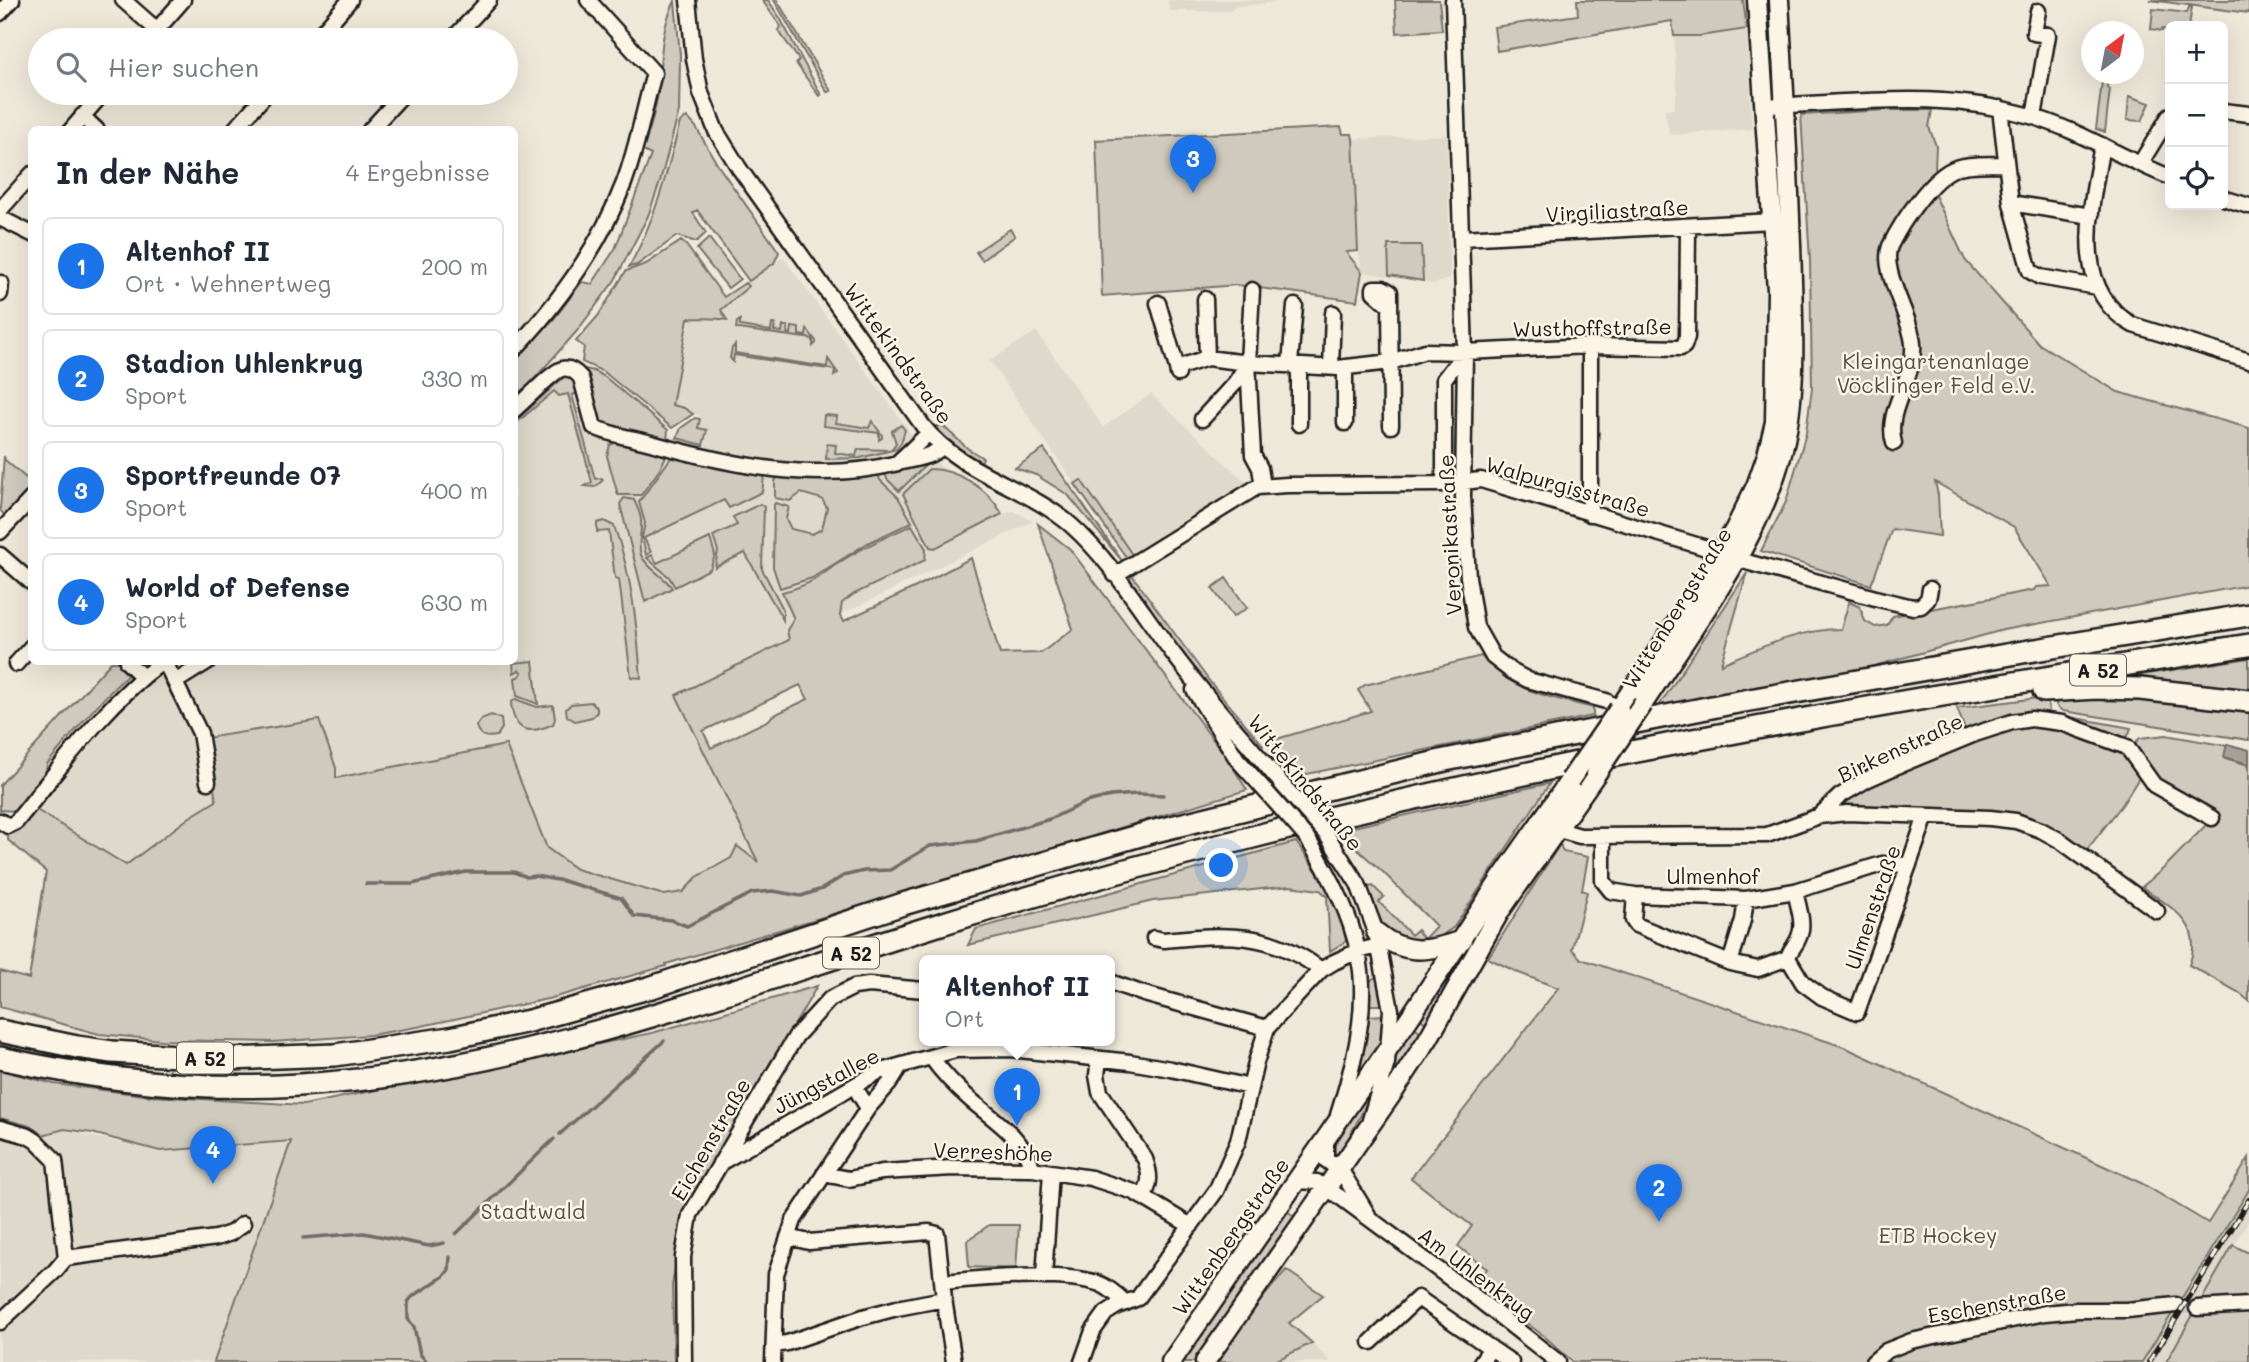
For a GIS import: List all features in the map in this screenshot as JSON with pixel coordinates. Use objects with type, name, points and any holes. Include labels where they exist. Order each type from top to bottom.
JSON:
[{"type":"highway","name":"A 52","points":[[0,1031],[77,1047],[124,1053],[228,1059],[335,1055],[450,1038],[541,1018],[652,987],[903,904],[1151,832],[1445,760],[1727,704],[2249,615]]},
{"type":"highway","name":"A 52","points":[[0,1058],[107,1078],[224,1086],[331,1083],[443,1067],[615,1026],[980,912],[1294,827],[1522,775],[1948,695],[2249,645]]},
{"type":"highway","points":[[1948,695],[1985,698],[2071,689],[2126,688],[2249,701]]},
{"type":"main road","name":"Wittenbergstraße","points":[[1205,1362],[1328,1189],[1428,1039],[1500,911],[1643,704],[1729,555],[1767,455],[1775,422],[1777,290],[1757,0]]},
{"type":"main road","name":"Wittenbergstraße","points":[[1171,1362],[1462,940],[1542,817],[1763,507],[1787,437],[1793,386],[1792,248],[1779,0]]},
{"type":"main road","points":[[1377,939],[1405,949],[1437,948],[1462,940]]},
{"type":"street","points":[[0,13],[12,0]]},
{"type":"street","points":[[123,0],[147,28]]},
{"type":"street","points":[[159,28],[183,0]]},
{"type":"street","points":[[325,28],[349,0]]},
{"type":"street","points":[[463,28],[489,0]]},
{"type":"street","points":[[518,346],[557,303],[593,247],[624,183],[654,73],[588,0]]},
{"type":"street","name":"Wittekindstraße","points":[[688,0],[697,78],[716,131],[739,168],[929,433],[942,447],[979,472],[1058,515],[1090,544],[1176,658],[1326,834],[1358,884],[1377,939],[1391,1010],[1389,1047],[1368,1126]]},
{"type":"street","name":"Veronikastraße","points":[[1453,0],[1465,352],[1463,481],[1468,577],[1476,627],[1493,657],[1511,671],[1528,680],[1606,701],[1619,709]]},
{"type":"street","points":[[2034,117],[2048,35],[2035,33],[2038,11]]},
{"type":"street","points":[[1765,106],[1917,98],[2000,108],[2073,131],[2165,175]]},
{"type":"street","points":[[74,126],[92,105]]},
{"type":"street","points":[[238,126],[256,105]]},
{"type":"street","points":[[374,126],[393,105]]},
{"type":"street","points":[[2000,108],[2011,203],[2028,265],[2034,275],[2040,277],[2097,287]]},
{"type":"street","points":[[2228,112],[2249,114]]},
{"type":"street","points":[[82,116],[93,126]]},
{"type":"street","points":[[2140,164],[2165,123]]},
{"type":"street","points":[[2102,145],[2091,216],[2090,252],[2097,287],[2109,307],[2120,318],[2133,325],[2249,361]]},
{"type":"street","points":[[1894,443],[1892,424],[1913,358],[1913,344],[1889,267],[1889,246],[1915,207],[1946,171],[1960,166],[2005,164]]},
{"type":"street","points":[[0,210],[28,178]]},
{"type":"street","points":[[2228,200],[2249,206]]},
{"type":"street","points":[[2011,203],[2091,216]]},
{"type":"street","points":[[0,218],[28,232]]},
{"type":"street","name":"Virgiliastraße","points":[[1462,239],[1773,221]]},
{"type":"street","name":"Wusthoffstraße","points":[[1207,358],[1248,363],[1338,367],[1391,362],[1425,351],[1684,346],[1687,337],[1688,227]]},
{"type":"street","points":[[0,294],[1,283]]},
{"type":"street","points":[[1252,290],[1248,363],[1253,455],[1260,468],[1264,486]]},
{"type":"street","points":[[1158,303],[1177,371],[1207,358],[1205,299]]},
{"type":"street","points":[[1295,306],[1299,424]]},
{"type":"street","points":[[1390,306],[1391,426]]},
{"type":"street","points":[[1333,313],[1345,423]]},
{"type":"street","points":[[1590,346],[1590,514]]},
{"type":"street","name":"Veronikastraße","points":[[1444,484],[1444,379],[1465,352]]},
{"type":"street","points":[[1202,419],[1235,383],[1248,363]]},
{"type":"street","points":[[518,406],[557,371],[567,368],[581,378],[592,425],[706,457],[769,467],[833,472],[880,468],[928,456],[942,447]]},
{"type":"street","points":[[897,463],[929,433]]},
{"type":"street","name":"Walpurgisstraße","points":[[1115,575],[1235,500],[1264,486],[1444,484],[1481,480],[1913,607],[1922,605],[1928,598],[1930,589]]},
{"type":"street","points":[[0,532],[28,502]]},
{"type":"street","points":[[0,555],[28,580]]},
{"type":"street","points":[[16,664],[28,650]]},
{"type":"street","name":"Wittekindstraße","points":[[1176,658],[1237,759],[1307,838],[1338,890],[1350,918],[1363,980],[1360,1038],[1330,1131]]},
{"type":"street","points":[[130,665],[142,676]]},
{"type":"street","points":[[4,823],[16,822],[112,705],[142,676],[159,665]]},
{"type":"street","points":[[166,665],[200,733],[208,782]]},
{"type":"street","points":[[175,682],[202,665]]},
{"type":"street","name":"Birkenstraße","points":[[1542,817],[1558,828],[1580,836],[1766,835],[1819,816],[1840,796],[1895,767],[1996,727],[2024,719],[2037,719],[2062,723],[2127,747],[2154,785],[2212,818]]},
{"type":"street","name":"Ulmenstraße","points":[[1819,816],[1847,813],[2016,821],[2061,841],[2157,911]]},
{"type":"street","name":"Ulmenstraße","points":[[1788,958],[1803,983],[1822,997],[1857,1012],[1926,816]]},
{"type":"street","name":"Ulmenhof","points":[[1603,837],[1603,881],[1611,891],[1635,895],[1746,899],[1796,891],[1882,864],[1909,865]]},
{"type":"street","points":[[1635,895],[1633,919],[1636,925],[1730,962],[1758,970],[1788,958],[1800,934],[1802,928],[1796,891]]},
{"type":"street","points":[[1730,962],[1743,920],[1746,899]]},
{"type":"street","points":[[1154,938],[1257,938],[1298,953],[1321,970]]},
{"type":"street","points":[[1082,1362],[1093,1331],[1106,1313],[1138,1298],[1216,1191],[1244,1124],[1250,1087],[1267,1028],[1321,970],[1377,939]]},
{"type":"street","points":[[1115,984],[1267,1028]]},
{"type":"street","name":"Eichenstraße","points":[[684,1362],[683,1257],[690,1215],[781,1059],[802,1028],[830,999],[854,988],[869,985],[919,990]]},
{"type":"street","name":"Jüngstallee","points":[[720,1163],[878,1072],[955,1050],[1010,1049],[1099,1059],[1171,1069],[1250,1087]]},
{"type":"street","points":[[931,1057],[955,1086],[1011,1132],[1022,1146],[1033,1169]]},
{"type":"street","points":[[1099,1059],[1097,1075],[1100,1092],[1149,1169],[1148,1190],[1142,1197]]},
{"type":"street","points":[[773,1362],[776,1274],[794,1220],[868,1108],[889,1084],[900,1066]]},
{"type":"street","points":[[859,1094],[868,1108]]},
{"type":"street","points":[[0,1128],[37,1141],[55,1160],[66,1258]]},
{"type":"street","points":[[1330,1131],[1326,1160],[1333,1165],[1343,1164]]},
{"type":"street","name":"Am Uhlenkrug","points":[[1343,1164],[1371,1219]]},
{"type":"street","name":"Verreshöhe","points":[[824,1174],[849,1178],[882,1172],[953,1168],[1033,1169],[1091,1178],[1134,1192],[1191,1226]]},
{"type":"street","points":[[1044,1277],[1051,1172]]},
{"type":"street","name":"Am Uhlenkrug","points":[[1295,1181],[1317,1182],[1328,1189],[1530,1338],[1558,1362]]},
{"type":"street","points":[[0,1322],[55,1272],[66,1258],[216,1238],[231,1233],[243,1224]]},
{"type":"street","points":[[788,1237],[809,1242],[933,1232],[940,1238],[944,1299],[954,1362]]},
{"type":"street","points":[[943,1282],[1044,1277],[1101,1284],[1126,1303]]},
{"type":"street","points":[[1371,1342],[1418,1298],[1511,1362]]},
{"type":"street","points":[[774,1345],[788,1343],[897,1308],[944,1299]]},
{"type":"street","name":"Eschenstraße","points":[[1873,1362],[1886,1351],[1911,1341],[2045,1313],[2176,1305]]},
{"type":"street","points":[[2197,1308],[2249,1305]]},
{"type":"street","points":[[1481,1362],[1491,1348]]},
{"type":"shaded area","points":[[1168,0],[1293,0],[1232,7],[1232,11],[1170,11]]},
{"type":"shaded area","points":[[1747,29],[1752,129],[1670,135],[1664,109],[1674,109],[1677,90],[1674,36],[1700,36]]},
{"type":"shaded area","points":[[1447,135],[1450,279],[1434,284],[1362,272],[1358,251],[1353,139]]},
{"type":"shaded area","points":[[783,257],[928,457],[948,471],[980,487],[1002,514],[1014,511],[1033,521],[676,695],[760,863],[731,858],[697,877],[683,892],[664,895],[576,869],[547,849],[506,745],[335,778],[206,738],[216,801],[126,865],[24,801],[46,772],[47,765],[76,729],[105,695],[140,665],[518,665],[518,396],[528,392],[556,364],[572,361],[585,375],[667,441],[669,436],[703,444],[707,430],[698,428],[700,416],[672,406],[688,317],[714,317],[749,286],[745,283]]},
{"type":"shaded area","points":[[1036,331],[1103,427],[1151,394],[1250,486],[1133,556],[1081,481],[1075,484],[990,361]]},
{"type":"shaded area","points":[[2227,744],[2249,750],[2249,764],[2224,757]]},
{"type":"shaded area","points":[[57,1129],[160,1151],[291,1140],[214,1362],[0,1362],[0,1130],[28,1137]]},
{"type":"shaded area","points":[[2249,1190],[2249,1220],[2166,1362],[2142,1362]]},
{"type":"shaded area","points":[[1312,1343],[1331,1362],[1273,1362]]},
{"type":"green space","points":[[762,0],[768,0],[780,18],[821,95],[819,96],[796,63],[799,60],[778,30],[781,27]]},
{"type":"green space","points":[[774,0],[777,0],[831,91],[827,92]]},
{"type":"green space","points":[[1395,0],[1439,0],[1442,30],[1397,33]]},
{"type":"green space","points":[[1577,0],[1743,0],[1747,29],[1700,36],[1674,36],[1672,21],[1497,51],[1494,27],[1578,15]]},
{"type":"green space","points":[[2150,0],[2249,1],[2249,13]]},
{"type":"green space","points":[[675,1],[680,55],[679,111],[648,216],[615,280],[577,331],[528,386],[518,392],[518,356],[553,320],[582,282],[592,284],[615,249],[651,155],[643,151],[657,100],[662,46]]},
{"type":"green space","points":[[2189,7],[2192,7],[2190,21],[2165,21],[2165,29],[2151,29],[2153,9],[2187,13]]},
{"type":"green space","points":[[2102,84],[2107,84],[2107,88],[2110,89],[2105,132],[2096,129]]},
{"type":"green space","points":[[2129,96],[2150,103],[2142,121],[2127,120]]},
{"type":"green space","name":"Kleingartenanlage Vöcklinger Feld e.V.","points":[[1932,110],[1929,127],[1936,146],[1935,168],[1942,178],[1933,191],[1965,260],[2039,344],[2118,392],[2249,428],[2249,585],[2003,630],[1824,680],[1653,715],[1747,573],[1721,664],[1795,636],[1841,629],[1849,602],[1860,607],[1865,621],[1875,627],[1887,625],[1893,616],[2051,586],[2014,527],[1935,482],[1940,536],[1892,529],[1871,585],[1761,551],[1786,502],[1806,433],[1812,388],[1810,260],[1801,115]]},
{"type":"green space","points":[[687,117],[779,252],[774,263],[749,281],[697,210],[693,213],[706,233],[696,242],[677,236],[637,265],[629,267],[653,214],[680,122]]},
{"type":"green space","points":[[1341,127],[1343,134],[1352,134],[1353,139],[1358,251],[1346,252],[1362,272],[1357,301],[1237,285],[1102,296],[1096,140]]},
{"type":"green space","points":[[1010,229],[1015,236],[982,260],[976,252]]},
{"type":"green space","points":[[709,238],[740,279],[728,288],[697,249]]},
{"type":"green space","points":[[681,241],[724,297],[745,283],[749,286],[721,310],[727,320],[688,318],[672,405],[693,414],[672,428],[604,372],[582,362],[584,347],[576,341],[598,316],[626,271],[646,264]]},
{"type":"green space","points":[[1388,245],[1421,245],[1423,281],[1389,275]]},
{"type":"green space","points":[[740,320],[740,326],[771,331],[772,324],[775,324],[774,331],[782,332],[783,326],[788,326],[787,333],[791,334],[792,327],[799,328],[799,335],[806,336],[807,329],[816,343],[813,346],[813,339],[738,329],[737,322]]},
{"type":"green space","points":[[735,345],[735,353],[827,367],[828,359],[838,373],[834,376],[835,370],[734,355],[733,362],[730,358]]},
{"type":"green space","points":[[585,369],[605,377],[668,430],[667,441],[601,422]]},
{"type":"green space","points":[[565,376],[573,380],[579,393],[572,395],[595,479],[603,480],[595,487],[585,486],[592,482],[568,394],[559,396],[554,391],[518,421],[518,418]]},
{"type":"green space","points":[[824,415],[837,416],[836,423],[869,428],[872,421],[882,438],[879,440],[879,433],[823,426]]},
{"type":"green space","points":[[695,418],[700,419],[698,428],[707,430],[703,445],[677,438],[681,428]]},
{"type":"green space","points":[[901,425],[905,430],[896,449],[860,458],[826,459],[827,444],[836,445],[835,453],[856,456],[858,449],[891,450],[896,443],[892,431]]},
{"type":"green space","points":[[943,426],[967,448],[983,458],[981,462],[955,447],[933,428]]},
{"type":"green space","points":[[619,441],[667,454],[660,469],[641,495],[618,495],[607,456],[610,445]]},
{"type":"green space","points":[[1044,449],[1123,562],[1068,495],[1036,475],[1015,468]]},
{"type":"green space","points":[[673,455],[760,474],[764,477],[762,492],[729,508],[724,500],[644,538],[651,552],[646,555],[642,537],[645,523],[639,502]]},
{"type":"green space","points":[[4,456],[5,460],[28,480],[28,490],[5,516],[0,510]]},
{"type":"green space","points":[[926,461],[928,463],[899,491],[887,479],[885,473]]},
{"type":"green space","points":[[929,469],[951,473],[972,482],[989,496],[1002,514],[935,548],[930,547],[903,494]]},
{"type":"green space","points":[[878,474],[880,480],[898,497],[912,522],[868,543],[812,578],[780,588],[773,567],[775,503],[789,507],[786,519],[791,529],[812,534],[822,529],[827,508],[822,499],[801,493],[790,501],[775,498],[775,481],[778,477]]},
{"type":"green space","points":[[1081,480],[1133,556],[1128,559],[1123,553],[1075,484]]},
{"type":"green space","points":[[624,498],[634,500],[640,513],[641,555],[672,588],[645,602],[620,504]]},
{"type":"green space","points":[[760,504],[764,507],[762,569],[783,609],[783,620],[745,553],[715,567],[718,551],[713,536],[737,525],[733,517]]},
{"type":"green space","points":[[604,521],[614,526],[625,563],[641,678],[631,677],[619,579],[615,578],[609,531],[597,532],[597,523]]},
{"type":"green space","points":[[1038,524],[1070,549],[1229,761],[1247,790],[666,966],[552,998],[417,1027],[370,1035],[273,1042],[162,1040],[99,1034],[0,1007],[0,971],[29,979],[46,872],[8,840],[9,826],[30,806],[126,865],[216,801],[206,738],[319,720],[336,768],[336,778],[506,745],[547,848],[576,869],[664,895],[683,892],[697,877],[731,858],[737,846],[758,862],[676,695],[789,640],[787,630],[794,619],[782,592],[811,582],[856,552],[912,525],[926,549],[925,560],[854,594],[842,603],[840,615],[844,621],[971,558],[1000,654],[1041,653],[1073,629]],"holes":[[[800,685],[808,699],[711,748],[703,731]]]},
{"type":"green space","points":[[710,538],[715,555],[710,569],[675,587],[669,577],[647,558],[652,555],[657,563]]},
{"type":"green space","points":[[1132,575],[1210,682],[1263,745],[1262,748],[1292,778],[1285,779],[1212,694],[1131,585]]},
{"type":"green space","points":[[1226,578],[1247,608],[1233,617],[1212,588]]},
{"type":"green space","points":[[1481,656],[1494,669],[1520,686],[1593,708],[1593,716],[1302,775],[1270,741],[1371,711],[1358,690],[1365,685]]},
{"type":"green space","points":[[2249,658],[2249,694],[2119,679],[2135,676]]},
{"type":"green space","points":[[533,661],[538,704],[517,696],[515,678],[522,672],[519,670],[514,673],[513,665],[518,665],[518,662]]},
{"type":"green space","points":[[108,665],[140,665],[81,724],[47,764],[46,772],[15,811],[0,810],[0,785]]},
{"type":"green space","points":[[2118,694],[2249,708],[2249,740],[2063,711],[2056,703],[2057,695]]},
{"type":"green space","points":[[2046,697],[2049,710],[2045,715],[2136,752],[2135,743],[2140,738],[2166,735],[2228,746],[2225,758],[2249,765],[2249,1001],[2189,965],[2193,950],[2189,927],[2174,910],[2142,887],[2212,819],[2142,773],[2122,805],[2085,852],[2064,836],[2029,817],[1990,810],[1847,808],[1841,805],[1845,799],[1967,735],[1957,708]]},
{"type":"green space","points":[[515,699],[537,707],[553,705],[553,724],[536,730],[523,728],[515,720],[511,703]]},
{"type":"green space","points":[[591,702],[597,708],[592,717],[575,721],[567,716],[566,709],[571,704]]},
{"type":"green space","points":[[491,715],[501,719],[502,728],[497,736],[484,736],[476,726],[481,719]]},
{"type":"green space","points":[[2061,716],[2131,728],[2128,736],[2118,739]]},
{"type":"green space","points":[[1550,783],[1454,927],[1438,942],[1406,943],[1384,927],[1366,891],[1369,887],[1373,886],[1384,897],[1379,902],[1411,935],[1417,930],[1424,939],[1436,926],[1383,872],[1341,835],[1340,830]]},
{"type":"green space","points":[[1296,842],[1327,889],[1339,914],[1346,941],[1330,951],[1327,896],[1320,890],[1290,886],[1153,901],[968,945],[976,929]]},
{"type":"green space","name":"ETB Hockey","points":[[1560,844],[1563,852],[1588,857],[1582,890],[1587,892],[1572,949],[1581,959],[1844,1047],[2141,1183],[2208,1223],[2249,1158],[2249,1190],[2142,1362],[1573,1362],[1544,1336],[1492,1298],[1490,1305],[1472,1288],[1487,1269],[1458,1246],[1472,1226],[1411,1178],[1558,988],[1488,958]]},
{"type":"green space","points":[[1480,925],[1484,928],[1428,1024],[1417,1017]]},
{"type":"green space","points":[[1375,977],[1379,978],[1384,1005],[1368,1005],[1369,982]]},
{"type":"green space","name":"Stadtwald","points":[[817,986],[685,1214],[672,1285],[674,1362],[214,1362],[291,1141],[160,1151],[92,1133],[64,1129],[43,1135],[30,1126],[0,1118],[0,1070],[54,1084],[152,1096],[304,1105],[652,1033]]},
{"type":"green space","points":[[1385,1015],[1384,1039],[1359,1077],[1357,1071],[1367,1016]]},
{"type":"green space","points":[[1411,1025],[1423,1033],[1391,1082],[1399,1042]]},
{"type":"green space","points":[[1377,1078],[1348,1140],[1336,1160],[1332,1158],[1332,1149]]},
{"type":"green space","points":[[1283,1208],[1299,1220],[1198,1362],[1178,1362]]},
{"type":"green space","points":[[989,1225],[1019,1225],[1016,1269],[969,1267],[967,1241]]},
{"type":"green space","points":[[2233,1245],[2249,1253],[2249,1362],[2166,1362]]},
{"type":"green space","points":[[1286,1270],[1323,1295],[1289,1323],[1312,1343],[1273,1362],[1210,1362]]},
{"type":"waterway","points":[[366,884],[412,884],[466,872],[514,872],[527,877],[563,881],[621,898],[634,916],[671,920],[687,926],[752,893],[773,891],[801,896],[822,889],[843,876],[864,871],[890,870],[930,846],[976,841],[1050,819],[1086,802],[1111,796],[1163,795]]},
{"type":"waterway","points":[[560,1134],[664,1041]]},
{"type":"waterway","points":[[456,1234],[554,1139]]},
{"type":"waterway","points":[[303,1238],[364,1233],[429,1246],[444,1243]]},
{"type":"waterway","points":[[427,1362],[420,1354],[414,1327],[408,1319],[408,1302],[444,1276],[449,1270],[450,1257]]},
{"type":"tunnel","points":[[2176,1305],[2197,1308]]},
{"type":"railway","points":[[2149,1362],[2249,1200]]},
{"type":"place","name":"Sportfreunde 07","points":[[1193,193]]},
{"type":"place","name":"Altenhof II","points":[[1017,1126]]},
{"type":"place","name":"World of Defense","points":[[213,1184]]},
{"type":"place","name":"Stadion Uhlenkrug","points":[[1659,1222]]}]
